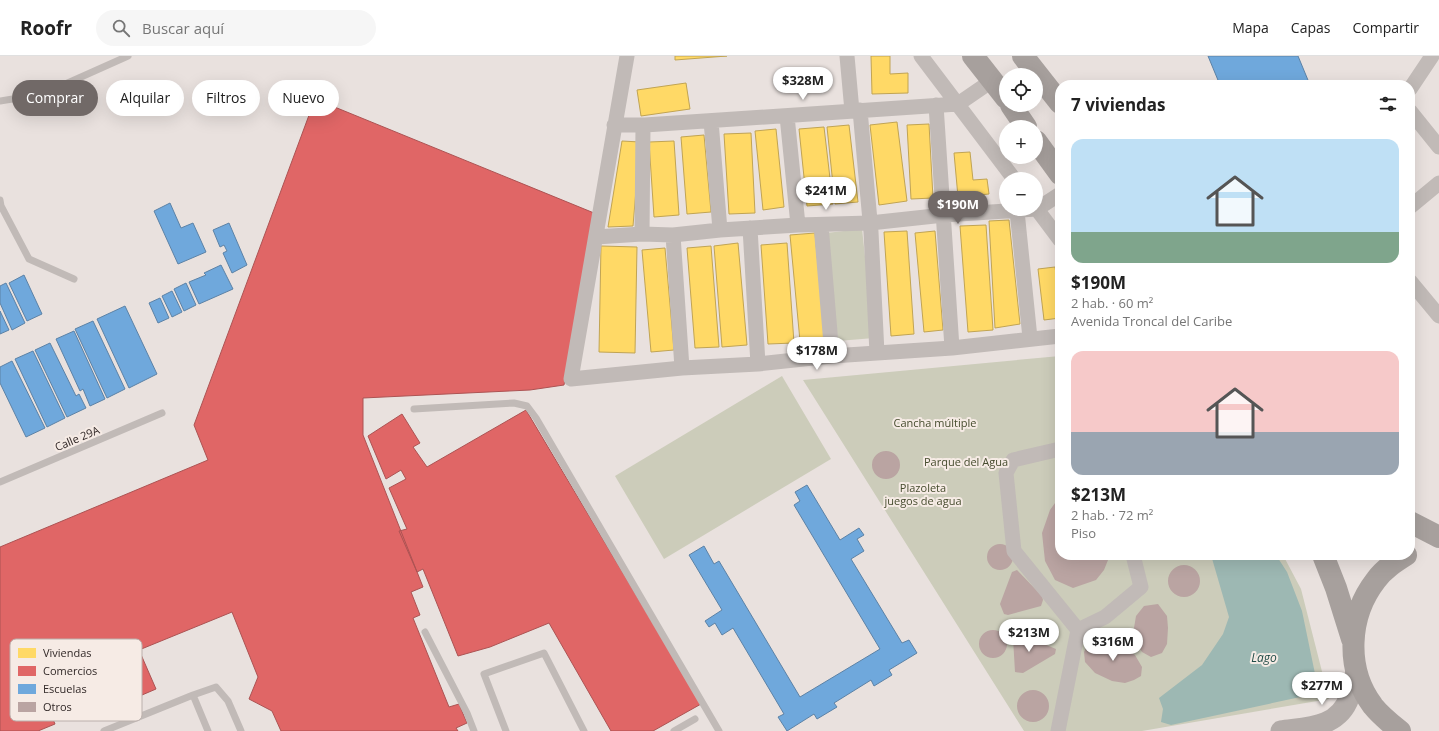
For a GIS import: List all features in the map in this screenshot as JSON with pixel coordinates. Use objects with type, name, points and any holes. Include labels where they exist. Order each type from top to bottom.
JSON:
[{"type":"highway","points":[[973,56],[999,88]]},
{"type":"highway","points":[[1023,56],[1055,97]]},
{"type":"highway","points":[[1043,151],[1055,167]]},
{"type":"highway","points":[[1415,525],[1439,537]]},
{"type":"highway","points":[[1415,551],[1439,544]]},
{"type":"highway","points":[[1325,560],[1336,588],[1353,641],[1356,671],[1363,689],[1385,720],[1400,731]]},
{"type":"highway","points":[[1353,641],[1356,619],[1364,598],[1376,580],[1398,560]]},
{"type":"main road","points":[[1281,731],[1320,725],[1337,716],[1349,699],[1356,671]]},
{"type":"street","points":[[627,56],[614,125],[572,379],[682,368],[758,364],[832,356],[952,348],[1055,336]]},
{"type":"street","points":[[848,56],[870,223],[877,353]]},
{"type":"street","points":[[920,56],[1009,172]]},
{"type":"street","points":[[1415,82],[1432,56]]},
{"type":"street","points":[[614,125],[643,126],[958,104],[993,80]]},
{"type":"street","points":[[936,105],[952,348]]},
{"type":"street","points":[[787,116],[798,225]]},
{"type":"street","points":[[1415,117],[1439,147]]},
{"type":"street","points":[[712,121],[720,230]]},
{"type":"street","points":[[642,234],[643,126]]},
{"type":"street","points":[[1415,203],[1439,183]]},
{"type":"street","points":[[1043,205],[1055,197]]},
{"type":"street","points":[[596,237],[642,234],[673,235],[720,230],[798,225],[870,223],[944,215],[999,212]]},
{"type":"street","points":[[1018,216],[1030,338]]},
{"type":"street","points":[[1042,216],[1055,233]]},
{"type":"street","points":[[821,225],[832,356]]},
{"type":"street","points":[[750,228],[758,364]]},
{"type":"street","points":[[673,235],[682,368]]},
{"type":"street","points":[[1415,287],[1439,316]]},
{"type":"street","points":[[1055,450],[1013,460],[1006,472],[1014,551],[1078,630]]},
{"type":"street","points":[[1078,630],[1105,617],[1141,587],[1134,560]]},
{"type":"street","points":[[1058,731],[1078,630]]},
{"type":"lane","points":[[0,101],[43,94],[128,56]]},
{"type":"lane","points":[[0,200],[1,206],[29,259],[74,279]]},
{"type":"lane","points":[[414,409],[514,403],[527,406],[536,418],[719,731]]},
{"type":"lane","name":"Calle 29A","points":[[0,482],[162,413]]},
{"type":"lane","points":[[425,632],[467,713],[474,731]]},
{"type":"lane","points":[[506,731],[484,674],[544,653],[584,731]]},
{"type":"lane","points":[[142,716],[216,687],[228,701],[241,731]]},
{"type":"lane","points":[[193,695],[208,731]]},
{"type":"lane","points":[[674,731],[695,719]]},
{"type":"lane","points":[[104,731],[129,721]]},
{"type":"green space","points":[[862,229],[874,338],[838,341],[826,233]]},
{"type":"green space","name":"Parque del Agua","points":[[1055,356],[1055,560],[1286,560],[1301,589],[1329,699],[1142,731],[1024,731],[803,380]]},
{"type":"green space","points":[[782,376],[831,459],[664,559],[615,476]]},
{"type":"water","name":"Lago","points":[[1212,560],[1279,560],[1287,572],[1302,611],[1319,693],[1171,725],[1161,722],[1163,709],[1159,698],[1202,665],[1223,634],[1229,617]]},
{"type":"building: Viviendas","points":[[675,56],[727,56],[675,60]]},
{"type":"building: Viviendas","points":[[871,56],[890,56],[890,74],[908,73],[908,93],[872,94]]},
{"type":"building: Viviendas","points":[[686,83],[690,109],[641,116],[637,90]]},
{"type":"building: Viviendas","points":[[897,122],[907,201],[879,205],[870,125]]},
{"type":"building: Viviendas","points":[[929,124],[933,198],[911,199],[907,125]]},
{"type":"building: Viviendas","points":[[849,125],[858,202],[835,204],[827,127]]},
{"type":"building: Viviendas","points":[[824,127],[833,204],[807,206],[799,129]]},
{"type":"building: Viviendas","points":[[776,129],[784,207],[763,210],[755,131]]},
{"type":"building: Viviendas","points":[[751,133],[755,213],[729,214],[724,134]]},
{"type":"building: Viviendas","points":[[704,135],[711,212],[687,214],[681,137]]},
{"type":"building: Viviendas","points":[[622,141],[640,142],[633,226],[608,227]]},
{"type":"building: Viviendas","points":[[674,141],[679,215],[654,217],[649,142]]},
{"type":"building: Viviendas","points":[[970,152],[973,180],[987,179],[989,194],[958,197],[954,153]]},
{"type":"building: Viviendas","points":[[1009,220],[1020,324],[995,328],[989,221]]},
{"type":"building: Viviendas","points":[[986,225],[993,330],[968,332],[960,226]]},
{"type":"building: Viviendas","points":[[907,231],[914,334],[891,336],[884,232]]},
{"type":"building: Viviendas","points":[[935,231],[943,330],[924,332],[915,233]]},
{"type":"building: Viviendas","points":[[815,233],[825,339],[800,341],[790,235]]},
{"type":"building: Viviendas","points":[[738,243],[747,345],[722,347],[714,246]]},
{"type":"building: Viviendas","points":[[787,243],[794,343],[768,344],[761,245]]},
{"type":"building: Viviendas","points":[[601,246],[637,247],[635,353],[599,352]]},
{"type":"building: Viviendas","points":[[711,246],[719,347],[695,348],[687,248]]},
{"type":"building: Viviendas","points":[[665,248],[674,350],[651,352],[642,250]]},
{"type":"building: Viviendas","points":[[1055,267],[1055,319],[1044,320],[1038,269]]},
{"type":"building: Comercios","points":[[339,109],[594,213],[564,385],[530,390],[363,398],[363,435],[423,587],[411,592],[420,615],[413,618],[449,707],[459,704],[467,723],[456,728],[458,731],[281,731],[272,711],[249,699],[258,677],[232,612],[142,649],[142,639],[10,639],[10,721],[54,721],[55,724],[38,731],[0,731],[0,547],[208,460],[194,425],[309,116],[339,116]]},
{"type":"building: Comercios","points":[[526,410],[701,704],[653,731],[611,731],[549,623],[490,647],[458,656],[423,569],[417,572],[399,531],[407,529],[389,488],[406,479],[401,470],[386,479],[368,436],[402,414],[420,443],[413,447],[427,467]]},
{"type":"building: Comercios","points":[[142,657],[156,689],[142,695]]},
{"type":"building: Escuelas","points":[[1208,56],[1298,56],[1308,80],[1218,80]]},
{"type":"building: Escuelas","points":[[170,203],[181,228],[193,223],[206,252],[178,264],[154,211]]},
{"type":"building: Escuelas","points":[[229,223],[247,265],[232,273],[223,253],[227,251],[224,245],[220,247],[213,230]]},
{"type":"building: Escuelas","points":[[221,265],[233,289],[199,304],[189,282],[206,275],[204,273]]},
{"type":"building: Escuelas","points":[[24,275],[42,314],[27,321],[9,283]]},
{"type":"building: Escuelas","points":[[6,283],[25,323],[12,330],[0,303],[0,286]]},
{"type":"building: Escuelas","points":[[186,283],[196,305],[184,311],[174,289]]},
{"type":"building: Escuelas","points":[[172,291],[182,312],[172,317],[162,296]]},
{"type":"building: Escuelas","points":[[160,298],[169,318],[158,323],[149,303]]},
{"type":"building: Escuelas","points":[[125,306],[157,374],[129,388],[97,319]]},
{"type":"building: Escuelas","points":[[0,311],[9,330],[0,334]]},
{"type":"building: Escuelas","points":[[93,321],[125,389],[107,398],[75,329]]},
{"type":"building: Escuelas","points":[[74,331],[105,399],[90,406],[83,389],[80,391],[56,339]]},
{"type":"building: Escuelas","points":[[50,343],[76,396],[79,394],[86,408],[67,417],[35,350]]},
{"type":"building: Escuelas","points":[[33,351],[65,418],[47,427],[15,359]]},
{"type":"building: Escuelas","points":[[12,361],[45,428],[26,437],[0,383],[0,367]]},
{"type":"building: Escuelas","points":[[807,485],[840,540],[859,528],[864,535],[857,539],[864,551],[851,559],[902,643],[909,640],[917,653],[889,670],[892,675],[874,686],[871,680],[834,703],[837,707],[817,719],[814,714],[787,731],[778,717],[784,714],[733,628],[722,635],[715,623],[709,627],[705,621],[722,610],[689,555],[704,546],[714,564],[719,561],[800,697],[880,649],[794,505],[800,501],[795,492]]},
{"type":"building: Otros","points":[[886,451],[892,452],[896,455],[899,459],[899,471],[896,475],[892,478],[886,479],[880,478],[876,475],[873,471],[872,465],[873,459],[876,455],[880,452]]},
{"type":"building: Otros","points":[[1055,503],[1055,560],[1108,560],[1104,570],[1096,580],[1073,588],[1055,580],[1045,561],[1042,533],[1050,510]]},
{"type":"building: Otros","points":[[1000,544],[1009,548],[1013,557],[1009,566],[1000,570],[991,566],[987,557],[991,548]]},
{"type":"building: Otros","points":[[1184,565],[1190,566],[1197,572],[1200,581],[1199,587],[1193,594],[1184,597],[1178,596],[1171,590],[1168,581],[1169,575],[1175,568]]},
{"type":"building: Otros","points":[[1017,570],[1042,596],[1043,600],[1041,606],[1008,615],[1004,614],[1000,604],[1012,572]]},
{"type":"building: Otros","points":[[1158,604],[1167,616],[1167,644],[1162,653],[1151,657],[1142,652],[1136,642],[1134,628],[1136,616],[1144,606]]},
{"type":"building: Otros","points":[[993,630],[1003,634],[1007,644],[1003,654],[993,658],[983,654],[979,644],[983,634]]},
{"type":"building: Otros","points":[[1015,632],[1056,649],[1055,654],[1023,673],[1015,672],[1013,638]]},
{"type":"building: Otros","points":[[1106,639],[1120,644],[1135,655],[1142,667],[1141,676],[1125,683],[1112,681],[1095,673],[1085,662],[1084,652],[1087,646]]},
{"type":"building: Otros","points":[[1030,690],[1036,690],[1046,697],[1049,706],[1048,712],[1042,719],[1036,722],[1030,722],[1020,715],[1017,709],[1017,703],[1024,693]]},
{"type":"park label","name":"Cancha múltiple","points":[[935,422]]},
{"type":"park label","name":"Plazoleta juegos de agua","points":[[923,493]]}]
